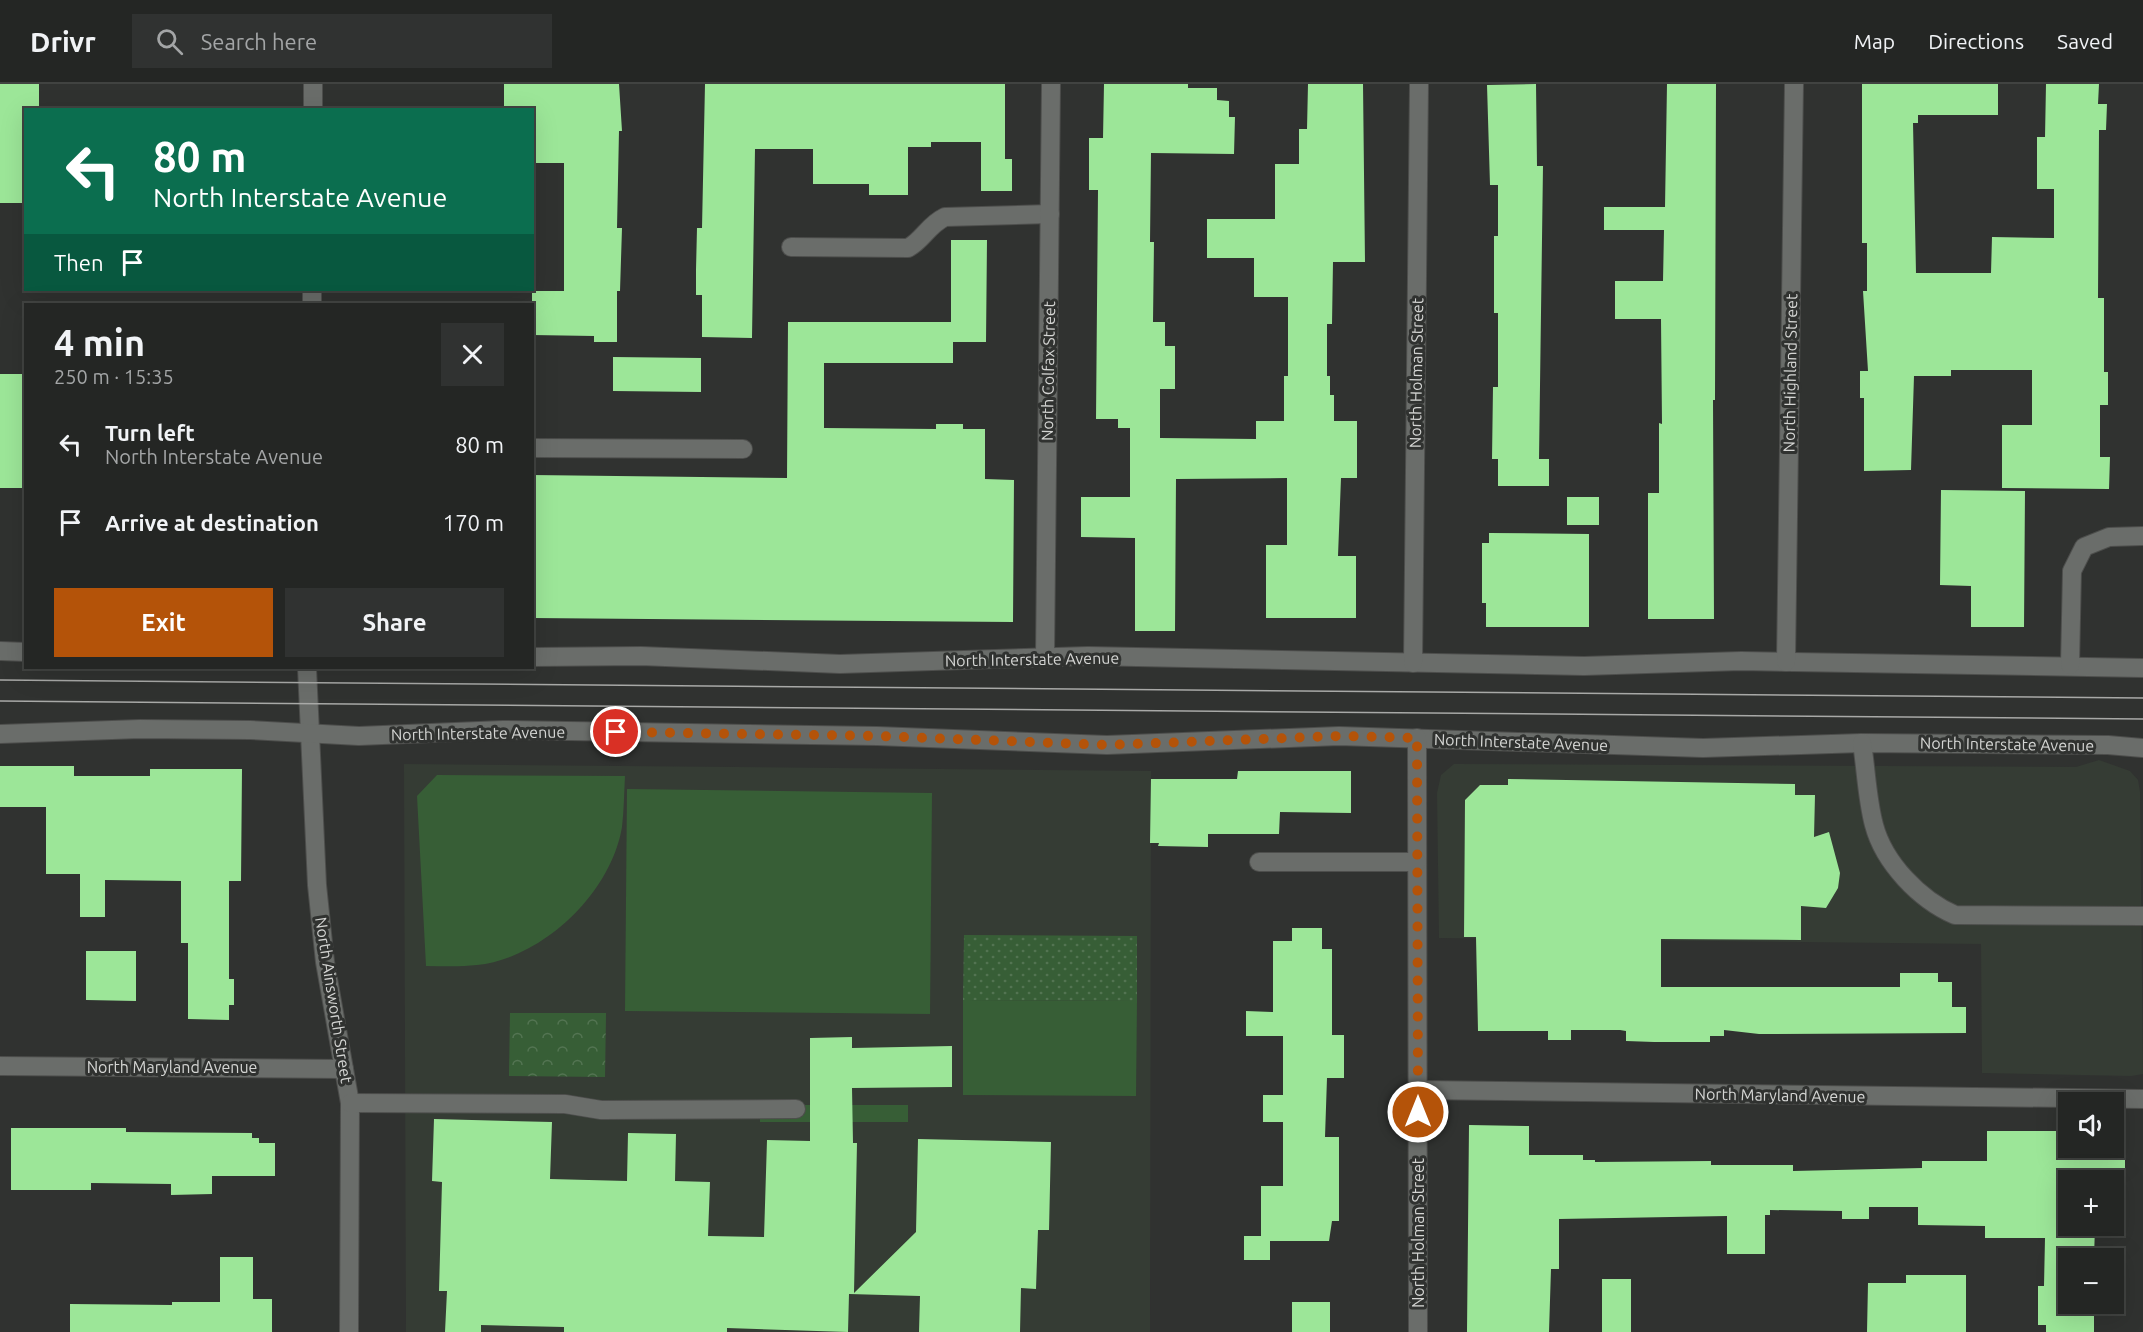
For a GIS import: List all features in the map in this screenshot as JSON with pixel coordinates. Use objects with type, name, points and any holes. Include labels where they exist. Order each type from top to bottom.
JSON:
[{"type":"street","points":[[313,84],[313,108]]},
{"type":"street","name":"North Colfax Street","points":[[1045,657],[1051,84]]},
{"type":"street","name":"North Holman Street","points":[[1413,663],[1419,84]]},
{"type":"street","name":"North Highland Street","points":[[1786,662],[1794,84]]},
{"type":"street","points":[[791,247],[908,248],[916,244],[935,221],[945,217],[1050,214]]},
{"type":"street","points":[[534,448],[743,449]]},
{"type":"street","points":[[2070,665],[2072,571],[2084,547],[2109,537],[2143,536]]},
{"type":"street","points":[[0,651],[24,652]]},
{"type":"street","name":"North Interstate Avenue","points":[[534,657],[641,656],[840,664],[1045,657],[1584,666],[1786,662],[2143,668]]},
{"type":"street","name":"North Ainsworth Street","points":[[306,669],[316,885],[326,962],[350,1103],[349,1332]]},
{"type":"street","name":"North Interstate Avenue","points":[[0,734],[140,729],[359,736],[527,730],[877,736],[1107,745],[1339,736],[1703,748],[1862,742],[2143,748]]},
{"type":"street","name":"North Holman Street","points":[[1417,738],[1418,1332]]},
{"type":"street","points":[[1862,742],[1874,826],[1895,868],[1936,907],[1955,915],[2143,916]]},
{"type":"street","points":[[1258,862],[1417,862]]},
{"type":"street","name":"North Maryland Avenue","points":[[0,1066],[344,1069]]},
{"type":"street","name":"North Maryland Avenue","points":[[1418,1090],[2143,1099]]},
{"type":"street","points":[[350,1103],[565,1104],[601,1110],[796,1109]]},
{"type":"shaded area","points":[[2099,760],[2130,771],[2138,780],[2140,792],[2143,1074],[2131,1076],[1982,1073],[1981,944],[1439,938],[1437,793],[1441,775],[1454,764],[2076,767]]},
{"type":"shaded area","points":[[404,764],[1151,771],[1150,1332],[406,1332]]},
{"type":"green space","points":[[437,775],[625,776],[622,827],[615,852],[604,875],[589,898],[570,918],[549,936],[526,950],[502,960],[477,965],[426,966],[417,796]]},
{"type":"green space","points":[[627,789],[932,793],[930,1014],[625,1011]]},
{"type":"green space","points":[[964,935],[1137,936],[1137,1001],[963,1000]]},
{"type":"green space","points":[[963,1000],[1137,1001],[1136,1096],[963,1095]]},
{"type":"green space","points":[[510,1013],[606,1013],[605,1077],[509,1076]]},
{"type":"green space","points":[[760,1105],[908,1105],[908,1122],[760,1122]]},
{"type":"building","points":[[0,84],[39,84],[39,108],[24,108],[24,203],[0,203]]},
{"type":"building","points":[[504,84],[619,84],[622,131],[619,131],[617,228],[622,228],[620,291],[617,291],[617,342],[594,342],[594,336],[534,335],[532,291],[564,291],[564,163],[534,163],[534,108],[504,108]]},
{"type":"building","points":[[705,84],[1005,84],[1005,159],[1012,159],[1012,191],[981,191],[981,142],[931,142],[931,147],[908,147],[908,195],[869,195],[869,184],[813,184],[813,149],[755,149],[752,338],[702,337],[702,295],[696,295],[696,270],[697,228],[702,228]]},
{"type":"building","points":[[1104,84],[1188,84],[1188,88],[1217,88],[1217,100],[1229,101],[1229,117],[1235,117],[1234,154],[1151,153],[1150,242],[1154,242],[1153,322],[1165,322],[1165,346],[1175,346],[1175,389],[1160,389],[1160,438],[1256,439],[1256,421],[1284,421],[1284,376],[1288,376],[1288,297],[1254,297],[1254,258],[1207,258],[1207,219],[1275,219],[1275,164],[1299,164],[1299,129],[1307,129],[1308,84],[1363,84],[1365,262],[1333,262],[1332,324],[1327,324],[1327,376],[1330,376],[1330,395],[1334,395],[1334,421],[1357,421],[1357,478],[1341,478],[1338,556],[1356,556],[1356,618],[1266,618],[1266,545],[1287,545],[1287,478],[1176,479],[1175,631],[1135,631],[1135,538],[1081,537],[1081,497],[1130,497],[1130,428],[1118,428],[1118,419],[1096,419],[1098,190],[1089,190],[1089,138],[1103,138]]},
{"type":"building","points":[[1536,84],[1537,166],[1543,166],[1539,459],[1549,459],[1549,486],[1498,486],[1498,459],[1492,459],[1493,387],[1498,387],[1498,313],[1494,313],[1494,236],[1498,236],[1498,185],[1490,185],[1487,85]]},
{"type":"building","points":[[1667,84],[1716,84],[1715,400],[1713,400],[1714,619],[1648,619],[1648,493],[1659,493],[1659,423],[1662,424],[1661,319],[1615,319],[1615,281],[1663,281],[1664,230],[1604,230],[1604,207],[1665,207]]},
{"type":"building","points":[[1862,84],[1998,84],[1998,115],[1918,115],[1918,123],[1913,123],[1916,273],[1991,273],[1992,237],[2054,238],[2054,189],[2037,189],[2037,137],[2045,137],[2046,84],[2099,84],[2098,104],[2107,104],[2106,130],[2099,130],[2098,298],[2104,298],[2104,372],[2108,372],[2108,405],[2100,405],[2100,457],[2110,457],[2109,489],[2002,488],[2002,425],[2032,425],[2032,370],[1951,370],[1951,376],[1914,376],[1911,470],[1864,471],[1864,398],[1860,398],[1860,371],[1868,371],[1863,291],[1867,291],[1867,243],[1862,243]]},
{"type":"building","points":[[951,240],[987,240],[986,342],[953,342],[953,363],[824,363],[824,428],[936,429],[936,424],[963,424],[963,429],[985,429],[985,479],[1014,480],[1013,622],[534,618],[534,475],[787,478],[788,322],[951,322]]},
{"type":"building","points":[[613,357],[701,358],[701,392],[613,391]]},
{"type":"building","points":[[0,374],[24,374],[24,488],[0,488]]},
{"type":"building","points":[[1941,490],[2025,491],[2024,627],[1971,627],[1971,586],[1940,585]]},
{"type":"building","points":[[1567,497],[1599,497],[1599,525],[1567,525]]},
{"type":"building","points":[[1489,533],[1589,534],[1589,627],[1486,627],[1486,603],[1482,603],[1482,543],[1489,543]]},
{"type":"building","points":[[0,766],[74,766],[74,776],[150,776],[150,769],[242,769],[241,881],[229,881],[229,979],[234,979],[234,1005],[229,1005],[229,1020],[188,1019],[188,943],[181,943],[181,881],[105,880],[105,917],[80,917],[80,874],[46,874],[46,807],[0,807]]},
{"type":"building","points":[[1238,771],[1351,771],[1351,813],[1280,812],[1279,834],[1208,834],[1208,847],[1158,846],[1159,843],[1150,843],[1151,779],[1237,779]]},
{"type":"building","points":[[1508,779],[1795,784],[1795,795],[1815,795],[1814,837],[1829,832],[1840,873],[1838,888],[1826,908],[1801,906],[1801,940],[1661,939],[1661,987],[1900,987],[1900,973],[1938,973],[1938,982],[1952,982],[1952,1007],[1966,1007],[1966,1033],[1759,1034],[1724,1030],[1724,1036],[1710,1036],[1710,1042],[1654,1042],[1626,1041],[1626,1031],[1620,1030],[1571,1030],[1571,1040],[1548,1040],[1548,1031],[1478,1031],[1476,937],[1464,937],[1465,800],[1480,785],[1508,785]]},
{"type":"building","points":[[1292,928],[1322,928],[1322,949],[1332,949],[1332,1035],[1344,1035],[1344,1078],[1327,1078],[1325,1137],[1339,1137],[1339,1221],[1332,1221],[1329,1241],[1270,1241],[1270,1260],[1244,1260],[1244,1236],[1261,1236],[1261,1186],[1283,1186],[1283,1122],[1263,1122],[1263,1095],[1283,1095],[1283,1036],[1246,1036],[1246,1011],[1273,1012],[1273,941],[1292,941]]},
{"type":"building","points":[[86,951],[136,951],[136,1001],[86,1000]]},
{"type":"building","points":[[852,1037],[852,1048],[952,1046],[952,1087],[852,1088],[853,1143],[857,1143],[854,1293],[916,1232],[918,1139],[1051,1142],[1049,1230],[1038,1230],[1036,1289],[1021,1288],[1020,1332],[919,1332],[920,1296],[849,1294],[848,1332],[727,1328],[727,1332],[564,1332],[564,1327],[481,1325],[481,1332],[445,1332],[447,1291],[439,1291],[442,1182],[432,1181],[434,1119],[552,1122],[550,1179],[627,1181],[628,1133],[676,1134],[675,1181],[710,1182],[708,1236],[764,1237],[767,1140],[810,1141],[810,1038]]},
{"type":"building","points":[[1469,1125],[1529,1126],[1529,1155],[1583,1155],[1583,1160],[1595,1160],[1595,1162],[1711,1161],[1711,1165],[1793,1165],[1793,1171],[1922,1168],[1922,1161],[1987,1161],[1987,1131],[2058,1131],[2058,1158],[2124,1158],[2125,1131],[2125,1176],[2124,1170],[2058,1170],[2058,1236],[2095,1236],[2094,1248],[2058,1248],[2058,1314],[2094,1314],[2094,1332],[2046,1332],[2046,1325],[2038,1325],[2038,1286],[2044,1286],[2045,1238],[1985,1238],[1985,1226],[1918,1225],[1918,1207],[1869,1207],[1869,1219],[1842,1219],[1842,1211],[1770,1210],[1770,1215],[1765,1215],[1765,1254],[1727,1254],[1727,1216],[1559,1219],[1559,1269],[1551,1269],[1549,1332],[1467,1332]]},
{"type":"building","points":[[11,1128],[126,1128],[126,1132],[252,1133],[252,1138],[259,1138],[259,1143],[275,1143],[275,1176],[212,1176],[212,1194],[171,1195],[171,1184],[91,1183],[91,1190],[11,1190]]},
{"type":"building","points":[[220,1257],[253,1257],[253,1299],[272,1299],[272,1332],[70,1332],[70,1304],[172,1305],[172,1302],[220,1302]]},
{"type":"building","points":[[1906,1275],[1966,1275],[1966,1332],[1867,1332],[1868,1283],[1906,1283]]},
{"type":"building","points":[[1602,1279],[1631,1279],[1631,1332],[1602,1332]]},
{"type":"building","points":[[1292,1302],[1330,1302],[1330,1332],[1292,1332]]},
{"type":"tram line","points":[[0,680],[2143,698]]},
{"type":"tram line","points":[[0,701],[2143,719]]},
{"type":"route","points":[[616,732],[877,736],[1107,745],[1339,736],[1417,738],[1418,1112]]}]
